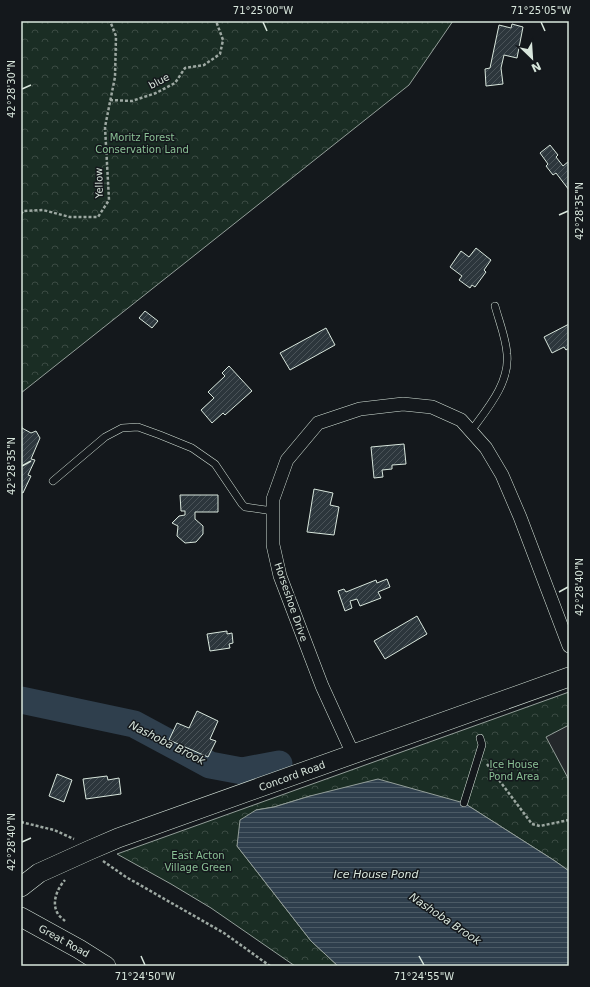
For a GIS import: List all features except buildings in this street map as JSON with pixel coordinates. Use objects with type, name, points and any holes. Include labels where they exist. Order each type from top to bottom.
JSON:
[{"type":"street","name":"Horseshoe Drive","points":[[353,754],[322,686],[280,576],[273,545],[273,499],[287,460],[318,423],[360,409],[403,404],[432,407],[461,420],[486,448],[502,475],[520,517],[569,646]]},
{"type":"street","name":"Concord Road","points":[[21,886],[40,874],[118,838],[569,677]]},
{"type":"street","name":"Great Road","points":[[21,917],[79,949],[106,966]]},
{"type":"lane","points":[[471,431],[500,390],[506,372],[508,354],[495,306]]},
{"type":"lane","points":[[53,481],[105,437],[122,428],[138,427],[192,448],[215,464],[245,507],[273,511]]},
{"type":"lane","points":[[464,804],[482,746],[480,738]]},
{"type":"path","name":"Yellow","points":[[21,214],[23,211],[43,210],[70,216],[98,217],[109,200],[105,126],[115,77],[116,36],[110,21]]},
{"type":"path","name":"blue","points":[[110,100],[132,101],[156,93],[175,83],[185,68],[204,65],[220,54],[222,40],[216,21]]},
{"type":"path","points":[[479,753],[532,824],[540,826],[569,820]]},
{"type":"path","points":[[126,877],[224,932],[270,966]]},
{"type":"path","points":[[68,878],[59,887],[55,900],[57,913],[68,924]]},
{"type":"green space","name":"Moritz Forest Conservation Land","points":[[21,21],[453,21],[409,85],[21,393]]},
{"type":"green space","name":"Ice House Pond Area","points":[[569,692],[569,871],[464,803],[310,796],[274,807],[256,810],[237,846],[311,941],[338,966],[295,966],[211,908],[117,854]]},
{"type":"shaded area","points":[[569,725],[569,780],[546,737]]},
{"type":"water","name":"Ice House Pond","points":[[378,779],[464,803],[569,871],[569,966],[338,966],[311,941],[237,846],[240,820],[256,810],[274,807],[310,796]]},
{"type":"waterway","name":"Nashoba Brook","points":[[21,700],[134,724],[210,765],[242,771],[279,764]]},
{"type":"park label","name":"East Acton Village Green","points":[[198,860]]}]
